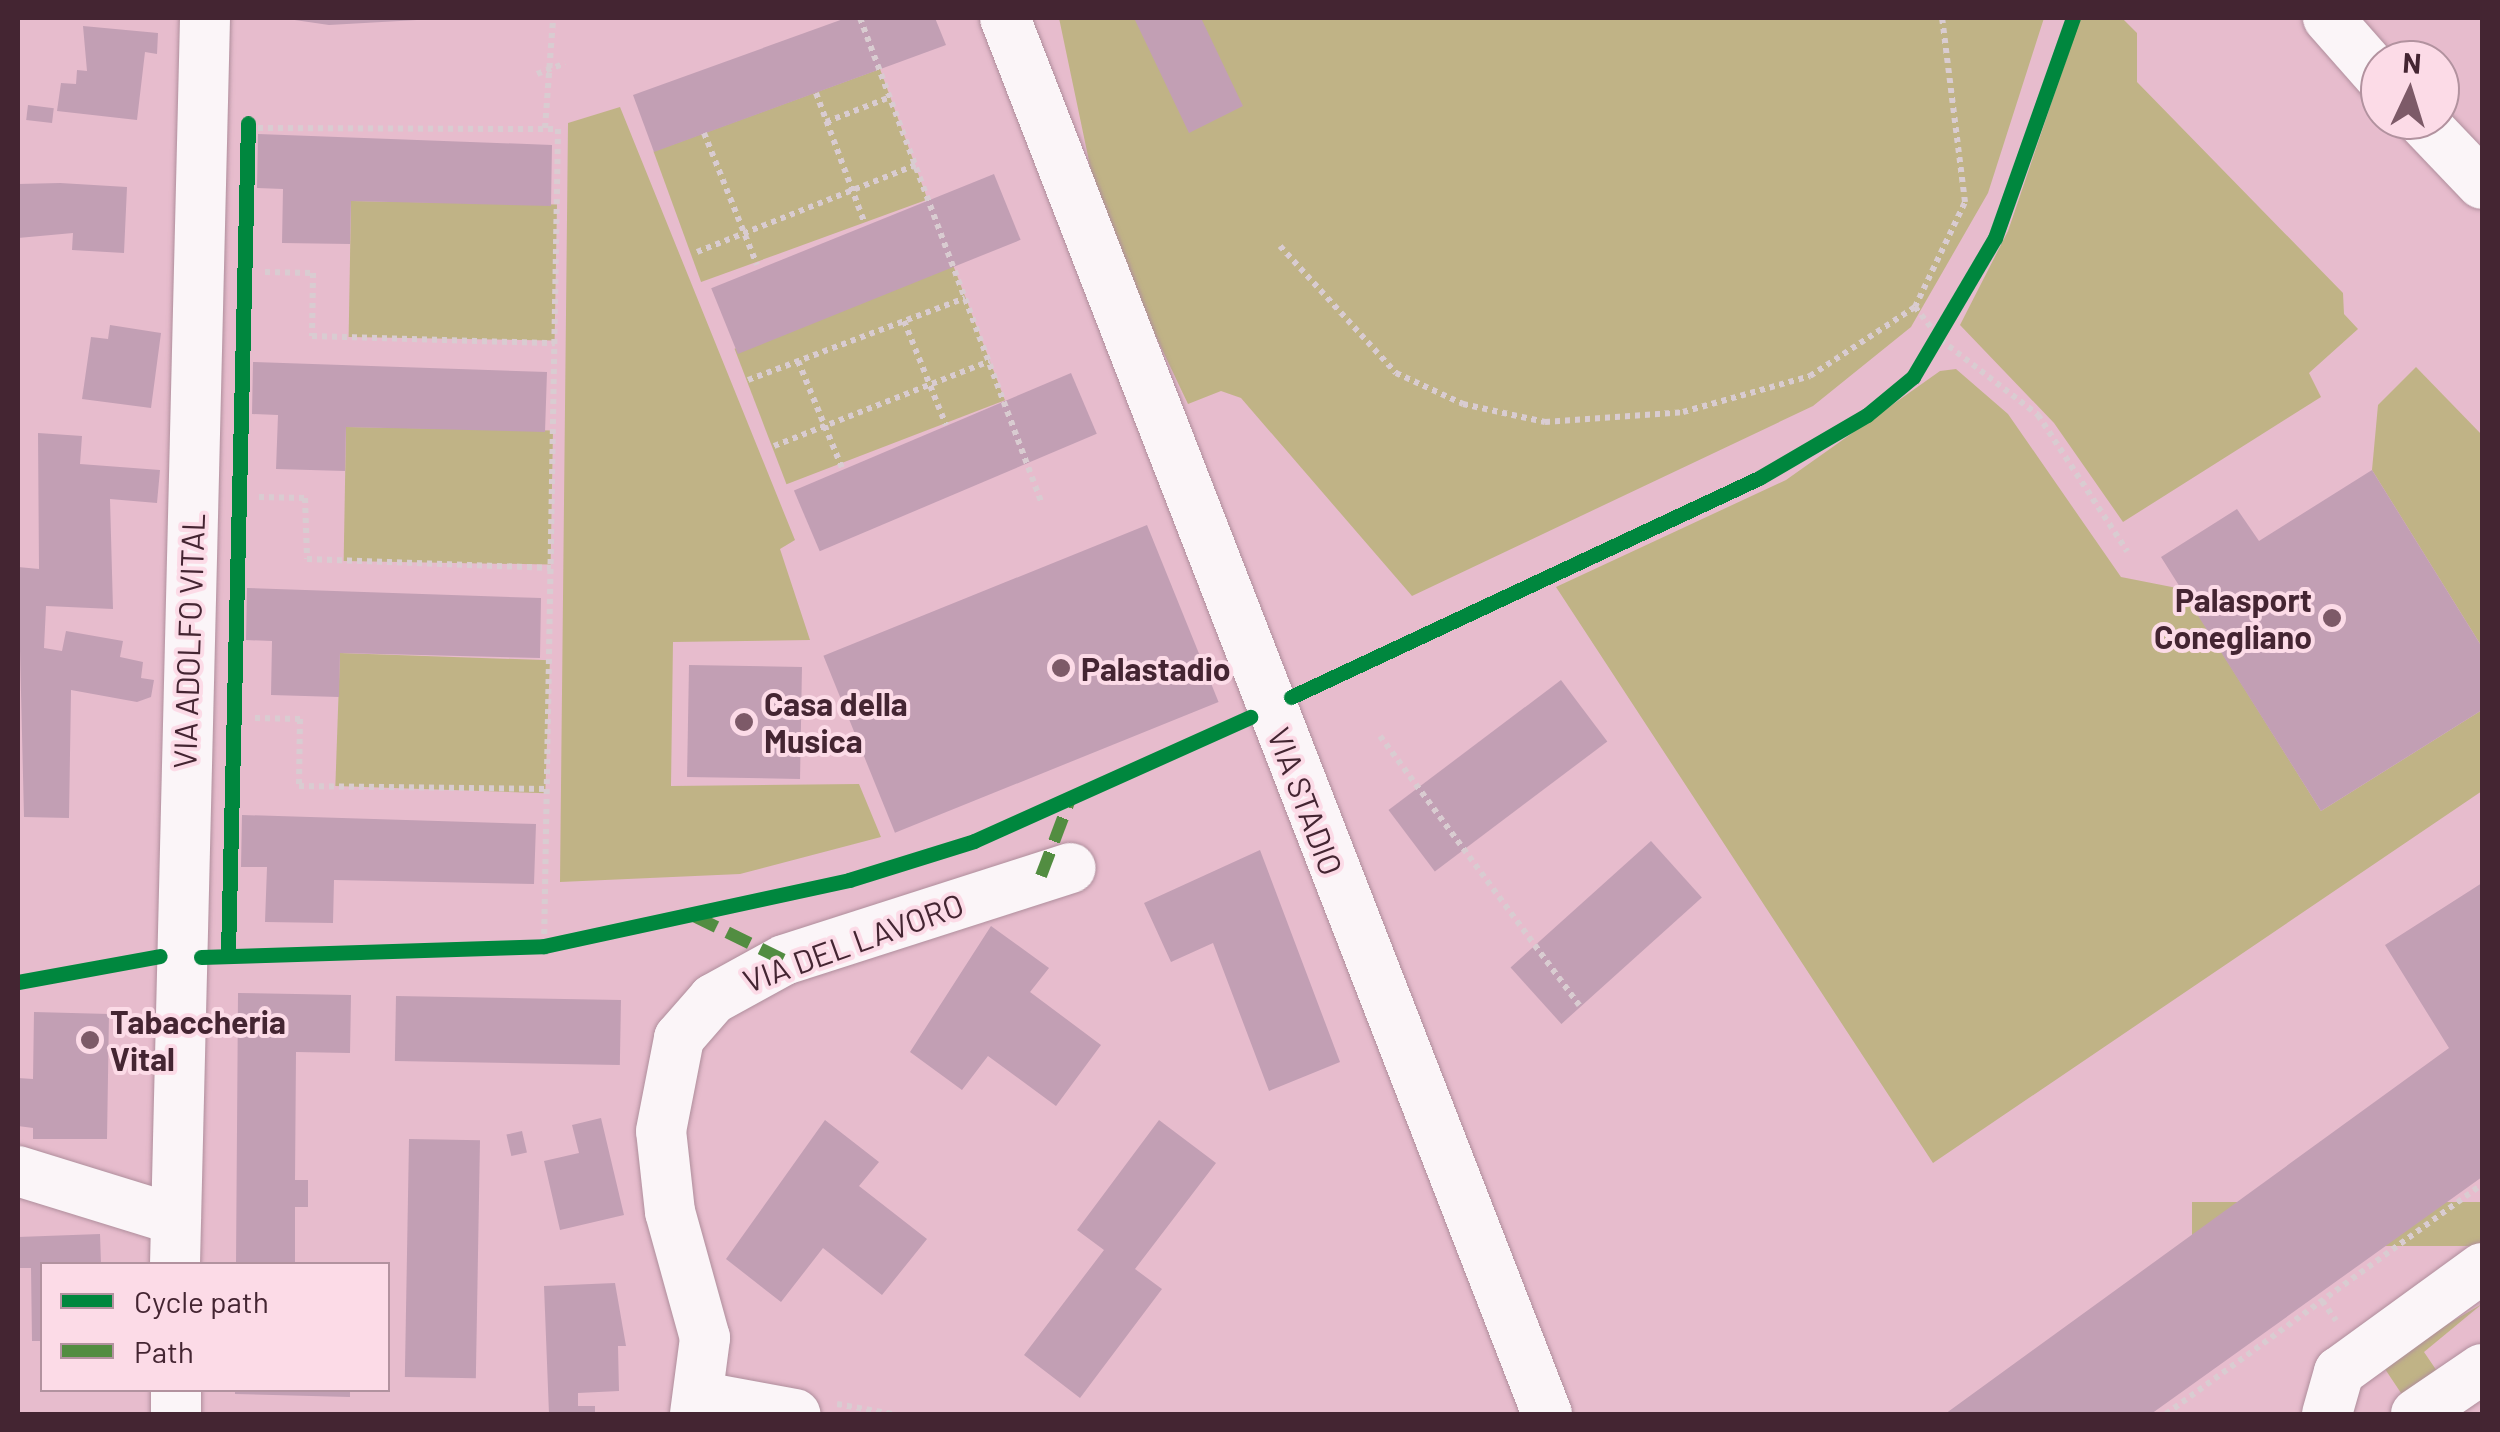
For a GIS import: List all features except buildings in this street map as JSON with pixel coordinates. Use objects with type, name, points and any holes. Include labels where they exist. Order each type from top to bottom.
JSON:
[{"type":"street","name":"VIA ADOLFO VITAL","points":[[176,1242],[204,18]]},
{"type":"street","name":"VIA STADIO","points":[[1006,18],[1547,1414]]},
{"type":"street","points":[[2328,18],[2360,54]]},
{"type":"street","points":[[2440,140],[2482,184]]},
{"type":"street","name":"VIA DEL LAVORO","points":[[699,1406],[705,1338],[670,1212],[660,1131],[669,1065],[694,1016],[784,960],[1071,868]]},
{"type":"street","points":[[18,1172],[176,1242]]},
{"type":"street","points":[[2327,1414],[2338,1372],[2482,1268]]},
{"type":"street","points":[[2416,1414],[2482,1369]]},
{"type":"street","points":[[699,1406],[794,1414]]},
{"type":"path","points":[[545,128],[552,18]]},
{"type":"path","points":[[860,18],[1042,504]]},
{"type":"path","points":[[1280,246],[1396,372],[1463,404],[1545,422],[1683,412],[1810,376],[1914,307],[1965,202],[1942,18]]},
{"type":"path","points":[[537,74],[565,64]]},
{"type":"path","points":[[816,93],[865,224]]},
{"type":"path","points":[[826,122],[890,97]]},
{"type":"path","points":[[247,145],[248,125],[558,128],[544,946]]},
{"type":"path","points":[[704,133],[757,264]]},
{"type":"path","points":[[696,252],[916,165]]},
{"type":"path","points":[[244,267],[244,286]]},
{"type":"path","points":[[264,272],[312,274],[312,336],[555,343]]},
{"type":"path","points":[[748,380],[966,298]]},
{"type":"path","points":[[1914,307],[1936,346],[2038,416],[2127,551]]},
{"type":"path","points":[[904,321],[946,425]]},
{"type":"path","points":[[1936,346],[1950,325]]},
{"type":"path","points":[[798,361],[842,468]]},
{"type":"path","points":[[774,446],[990,362]]},
{"type":"path","points":[[238,512],[239,493]]},
{"type":"path","points":[[260,496],[305,498],[306,559],[551,568]]},
{"type":"path","points":[[254,718],[300,719],[300,786],[548,789]]},
{"type":"path","points":[[1380,736],[1579,1005]]},
{"type":"path","points":[[524,948],[563,942]]},
{"type":"path","points":[[2166,1414],[2482,1184]]},
{"type":"shaded area","points":[[1059,18],[2044,18],[1988,193],[1911,327],[1813,406],[1412,596],[1241,398],[1221,391],[1188,404],[1102,223]]},
{"type":"shaded area","points":[[2122,18],[2137,33],[2137,82],[2343,293],[2344,314],[2358,329],[2309,373],[2321,397],[2123,522],[2054,423],[1960,325],[2008,231],[2080,19]]},
{"type":"shaded area","points":[[880,69],[928,200],[701,282],[654,151]]},
{"type":"shaded area","points":[[620,107],[795,540],[780,549],[810,640],[673,642],[671,786],[859,784],[881,837],[740,874],[560,882],[568,123]]},
{"type":"shaded area","points":[[351,201],[557,205],[555,341],[349,337]]},
{"type":"shaded area","points":[[953,265],[1005,400],[787,484],[735,349]]},
{"type":"shaded area","points":[[2416,367],[2482,435],[2482,647],[2372,470],[2378,405]]},
{"type":"shaded area","points":[[1956,369],[2008,414],[2121,577],[2182,589],[2321,811],[2482,710],[2482,791],[1933,1163],[1556,587],[1786,480],[1940,371]]},
{"type":"shaded area","points":[[346,427],[553,431],[551,565],[344,561]]},
{"type":"shaded area","points":[[340,653],[550,660],[545,793],[335,786]]},
{"type":"shaded area","points":[[2192,1202],[2482,1202],[2482,1246],[2192,1246]]},
{"type":"shaded area","points":[[2482,1304],[2424,1352],[2441,1377],[2407,1402],[2381,1363]]},
{"type":"marked path","points":[[1041,876],[1069,802]]},
{"type":"marked path","points":[[694,916],[784,960]]},
{"type":"cycle path","points":[[1291,697],[1759,478],[1867,415],[1913,377],[1995,238],[2073,18]]},
{"type":"cycle path","points":[[228,953],[248,123]]},
{"type":"cycle path","points":[[201,957],[544,946],[849,880],[974,841],[1250,717]]},
{"type":"cycle path","points":[[18,982],[160,956]]},
{"type":"place","name":"Palasport Conegliano","points":[[2332,618]]},
{"type":"place","name":"Palastadio","points":[[1061,668]]},
{"type":"place","name":"Casa della Musica","points":[[744,722]]},
{"type":"place","name":"Tabaccheria Vital","points":[[90,1040]]}]
